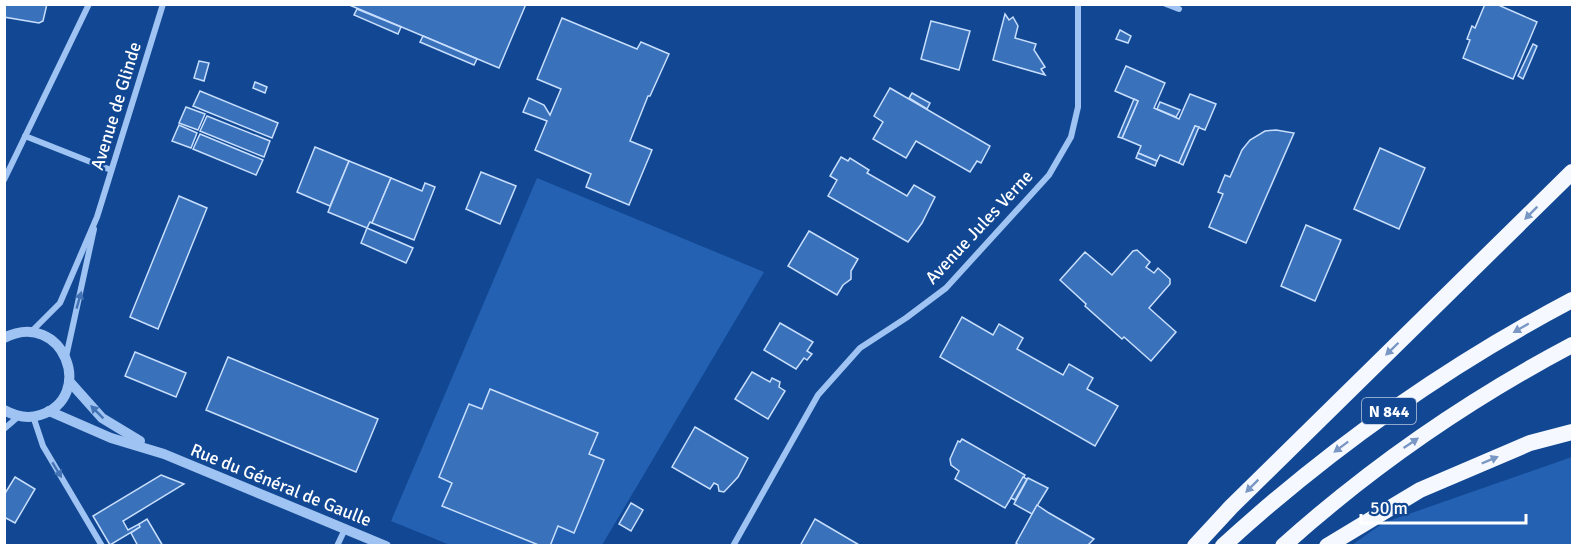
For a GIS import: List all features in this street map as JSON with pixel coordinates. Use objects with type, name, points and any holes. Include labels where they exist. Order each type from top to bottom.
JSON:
[{"type":"highway","points":[[1195,546],[1572,172]]},
{"type":"highway","name":"N 844","points":[[1223,546],[1292,484],[1404,401],[1491,345],[1572,300]]},
{"type":"highway","name":"N 844","points":[[1283,546],[1366,476],[1407,446],[1470,404],[1572,345]]},
{"type":"highway","points":[[1327,546],[1420,490],[1530,443],[1572,432]]},
{"type":"street","points":[[4,180],[89,4]]},
{"type":"street","name":"Avenue de Glinde","points":[[66,357],[97,217],[163,4]]},
{"type":"street","name":"Avenue Jules Verne","points":[[733,546],[818,395],[860,348],[946,288],[1049,175],[1071,137],[1078,106],[1078,4]]},
{"type":"street","points":[[1166,4],[1179,9]]},
{"type":"street","points":[[25,136],[111,170]]},
{"type":"street","name":"Avenue de Glinde","points":[[31,332],[60,303],[97,217]]},
{"type":"street","points":[[4,338],[16,333],[31,332],[50,339],[60,347],[70,370],[69,381],[61,400],[49,411],[33,416],[19,416],[4,410]]},
{"type":"street","name":"Rue du Général de Gaulle","points":[[69,381],[102,418],[122,432],[164,454],[386,546]]},
{"type":"street","name":"Rue du Général de Gaulle","points":[[49,411],[111,438],[164,454]]},
{"type":"street","points":[[4,429],[19,416]]},
{"type":"street","points":[[33,416],[43,446],[102,546]]},
{"type":"street","points":[[337,546],[345,529]]},
{"type":"shaded area","points":[[537,178],[764,272],[602,545],[450,545],[391,521]]},
{"type":"shaded area","points":[[1572,457],[1572,545],[1352,545],[1383,523]]},
{"type":"building","points":[[4,4],[47,4],[43,21],[39,23],[4,17]]},
{"type":"building","points":[[347,4],[526,4],[499,68]]},
{"type":"building","points":[[1485,4],[1496,4],[1537,22],[1513,79],[1463,58],[1470,40],[1467,39],[1472,26],[1475,28]]},
{"type":"building","points":[[357,9],[401,27],[398,34],[354,15]]},
{"type":"building","points":[[1005,14],[1009,20],[1013,17],[1018,26],[1015,38],[1036,44],[1034,50],[1045,67],[1041,69],[1045,75],[993,60]]},
{"type":"building","points":[[562,18],[637,49],[641,42],[669,54],[648,96],[630,141],[652,150],[629,205],[586,187],[591,174],[535,150],[547,121],[523,112],[529,98],[544,105],[550,115],[561,89],[537,79]]},
{"type":"building","points":[[931,21],[970,31],[959,70],[921,59]]},
{"type":"building","points":[[1120,30],[1131,36],[1128,43],[1116,39]]},
{"type":"building","points":[[423,36],[477,59],[474,65],[420,42]]},
{"type":"building","points":[[1533,44],[1537,46],[1523,79],[1518,76]]},
{"type":"building","points":[[199,61],[209,63],[204,81],[194,78]]},
{"type":"building","points":[[1126,66],[1165,83],[1154,108],[1179,119],[1190,94],[1216,104],[1205,130],[1195,126],[1179,163],[1160,155],[1157,161],[1138,153],[1141,146],[1122,138],[1138,101],[1115,91]]},
{"type":"building","points":[[255,82],[267,87],[265,93],[253,88]]},
{"type":"building","points":[[890,88],[990,146],[981,163],[977,161],[970,172],[916,141],[906,158],[873,139],[883,122],[874,116]]},
{"type":"building","points":[[200,91],[278,123],[272,138],[193,106]]},
{"type":"building","points":[[912,93],[930,103],[927,109],[909,98]]},
{"type":"building","points":[[1134,99],[1138,101],[1122,138],[1118,137]]},
{"type":"building","points":[[1160,102],[1180,110],[1176,117],[1157,109]]},
{"type":"building","points":[[186,107],[205,114],[198,130],[179,123]]},
{"type":"building","points":[[207,116],[270,141],[264,157],[200,131]]},
{"type":"building","points":[[179,125],[197,133],[191,148],[172,141]]},
{"type":"building","points":[[1195,126],[1199,127],[1183,165],[1179,163]]},
{"type":"building","points":[[1265,131],[1294,133],[1246,243],[1209,227],[1223,194],[1218,192],[1225,175],[1230,177],[1242,150],[1250,140]]},
{"type":"building","points":[[200,134],[263,160],[256,175],[193,149]]},
{"type":"building","points":[[315,147],[349,161],[330,206],[297,192]]},
{"type":"building","points":[[1380,148],[1425,168],[1399,229],[1354,209]]},
{"type":"building","points":[[1138,153],[1157,161],[1155,166],[1136,158]]},
{"type":"building","points":[[841,157],[848,161],[850,158],[869,170],[867,173],[907,196],[914,185],[935,197],[922,223],[908,242],[828,196],[837,180],[830,176]]},
{"type":"building","points":[[349,161],[391,178],[372,223],[370,222],[367,228],[328,212]]},
{"type":"building","points":[[481,172],[516,186],[500,224],[466,209]]},
{"type":"building","points":[[391,178],[422,191],[425,183],[435,187],[414,240],[372,223]]},
{"type":"building","points":[[179,196],[207,208],[158,329],[130,317]]},
{"type":"building","points":[[1306,225],[1341,240],[1315,301],[1281,286]]},
{"type":"building","points":[[367,228],[413,248],[406,263],[361,243]]},
{"type":"building","points":[[809,231],[858,259],[851,271],[851,279],[843,285],[837,295],[788,266]]},
{"type":"building","points":[[1137,250],[1150,262],[1146,267],[1154,273],[1158,268],[1170,279],[1170,284],[1149,308],[1176,332],[1151,361],[1124,337],[1122,339],[1060,280],[1085,252],[1112,275],[1133,251]]},
{"type":"building","points":[[962,317],[993,335],[999,324],[1023,338],[1017,349],[1063,375],[1069,364],[1093,378],[1087,389],[1118,406],[1095,446],[940,357]]},
{"type":"building","points":[[780,323],[813,342],[807,351],[812,354],[807,360],[804,358],[796,369],[764,350]]},
{"type":"building","points":[[135,352],[186,373],[176,397],[125,376]]},
{"type":"building","points":[[228,357],[378,419],[356,472],[206,410]]},
{"type":"building","points":[[752,372],[770,382],[772,378],[780,382],[779,387],[785,391],[768,419],[735,399]]},
{"type":"building","points":[[490,389],[598,433],[589,454],[604,460],[574,533],[558,526],[550,546],[541,546],[442,506],[452,483],[439,477],[469,404],[482,409]]},
{"type":"building","points":[[695,427],[748,458],[738,477],[724,492],[719,491],[718,485],[714,483],[710,489],[672,467]]},
{"type":"building","points":[[962,439],[1025,475],[1005,508],[955,479],[959,471],[951,465],[950,459],[958,441]]},
{"type":"building","points":[[161,475],[184,484],[123,521],[128,530],[139,524],[140,527],[110,545],[93,516]]},
{"type":"building","points":[[15,477],[35,489],[15,523],[4,517],[4,495]]},
{"type":"building","points":[[1023,477],[1027,479],[1015,500],[1011,498]]},
{"type":"building","points":[[1028,478],[1048,488],[1032,514],[1014,504]]},
{"type":"building","points":[[631,503],[643,510],[631,531],[619,524]]},
{"type":"building","points":[[1037,505],[1094,539],[1087,546],[1020,546],[1016,543]]},
{"type":"building","points":[[147,519],[163,546],[138,546],[131,533]]},
{"type":"building","points":[[815,519],[861,546],[800,546]]}]
